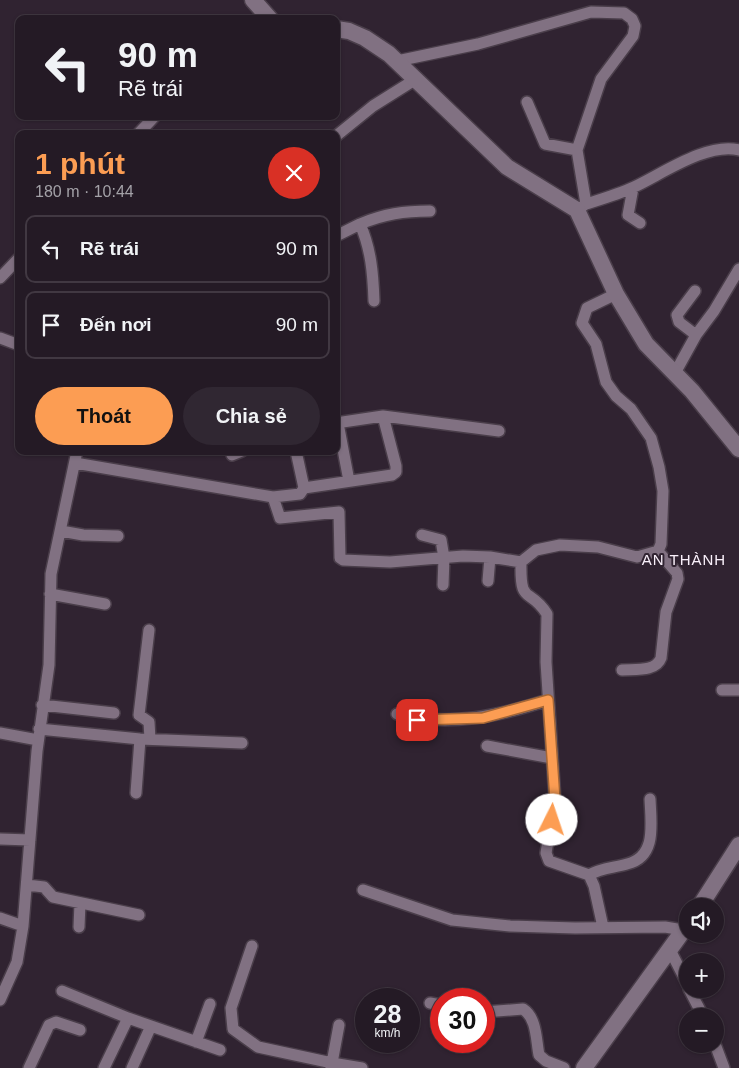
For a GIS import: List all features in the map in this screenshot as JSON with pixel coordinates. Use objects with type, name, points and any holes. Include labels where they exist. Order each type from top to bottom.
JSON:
[{"type":"street","points":[[253,0],[266,15]]},
{"type":"street","points":[[397,61],[478,44],[571,16],[591,12],[624,13],[632,19],[635,26],[633,36],[601,79],[577,150],[582,207],[616,294],[646,344],[675,373],[739,448]]},
{"type":"street","points":[[340,30],[349,31],[365,38],[397,61],[507,167],[582,207],[633,188],[706,152],[733,148],[739,150]]},
{"type":"street","points":[[340,133],[373,106],[416,79]]},
{"type":"street","points":[[528,102],[545,144],[577,150]]},
{"type":"street","points":[[142,130],[151,120]]},
{"type":"street","points":[[633,188],[628,215],[640,223]]},
{"type":"street","points":[[340,234],[380,215],[403,211],[430,211]]},
{"type":"street","points":[[360,224],[368,243],[371,259],[374,300]]},
{"type":"street","points":[[0,278],[15,262]]},
{"type":"street","points":[[675,373],[696,335],[714,311],[739,269]]},
{"type":"street","points":[[694,291],[676,319],[696,335]]},
{"type":"street","points":[[616,294],[587,308],[582,322],[596,344],[606,382],[616,396],[631,409],[651,438],[659,467],[662,491],[661,544],[658,551]]},
{"type":"street","points":[[0,338],[15,344]]},
{"type":"street","points":[[304,488],[392,475],[396,472],[384,416]]},
{"type":"street","points":[[340,423],[384,416],[499,431]]},
{"type":"street","points":[[340,438],[349,481]]},
{"type":"street","points":[[0,1000],[17,962],[23,926],[38,735],[49,665],[51,574],[76,455]]},
{"type":"street","points":[[75,463],[273,497],[300,494],[304,488],[297,455]]},
{"type":"street","points":[[273,497],[280,518],[339,512],[341,559],[390,562],[490,557],[521,562],[536,550],[560,545],[598,547],[637,557],[658,551]]},
{"type":"street","points":[[61,530],[83,535],[118,536]]},
{"type":"street","points":[[422,535],[441,540],[444,558],[443,585]]},
{"type":"street","points":[[622,670],[654,667],[659,664],[661,658],[666,612],[678,579],[677,573],[658,551]]},
{"type":"street","points":[[488,581],[490,557]]},
{"type":"street","points":[[521,562],[520,585],[523,593],[546,614],[548,700],[555,800],[546,853],[549,861],[589,875],[594,886],[603,927]]},
{"type":"street","points":[[50,594],[104,604]]},
{"type":"street","points":[[136,794],[149,722],[139,715],[149,630]]},
{"type":"street","points":[[722,690],[739,690]]},
{"type":"street","points":[[397,714],[417,720],[483,718],[548,700]]},
{"type":"street","points":[[42,705],[114,713]]},
{"type":"street","points":[[0,733],[242,743]]},
{"type":"street","points":[[487,746],[552,758]]},
{"type":"street","points":[[589,875],[598,870],[638,860],[646,854],[651,833],[650,799]]},
{"type":"street","points":[[0,839],[30,840]]},
{"type":"street","points":[[705,898],[739,845]]},
{"type":"street","points":[[27,885],[44,887],[53,897],[139,914]]},
{"type":"street","points":[[363,890],[452,920],[510,926],[576,928],[679,927]]},
{"type":"street","points":[[79,927],[80,903]]},
{"type":"street","points":[[0,918],[23,926]]},
{"type":"street","points":[[584,1068],[679,936]]},
{"type":"street","points":[[252,946],[231,1008],[233,1029],[258,1047],[331,1066],[362,1068]]},
{"type":"street","points":[[670,950],[679,968]]},
{"type":"street","points":[[62,991],[128,1018],[220,1050]]},
{"type":"street","points":[[196,1042],[210,1004]]},
{"type":"street","points":[[495,1011],[523,1009],[528,1012],[534,1024],[539,1055],[546,1062],[564,1068]]},
{"type":"street","points":[[104,1068],[128,1018]]},
{"type":"street","points":[[29,1068],[49,1025],[56,1022],[80,1030]]},
{"type":"street","points":[[331,1066],[339,1025]]},
{"type":"street","points":[[132,1068],[151,1026]]},
{"type":"street","points":[[718,1053],[724,1068]]},
{"type":"district","name":"AN THÀNH","points":[[684,559]]},
{"type":"route","points":[[417,720],[483,718],[548,700],[555,800],[552,820]]}]
